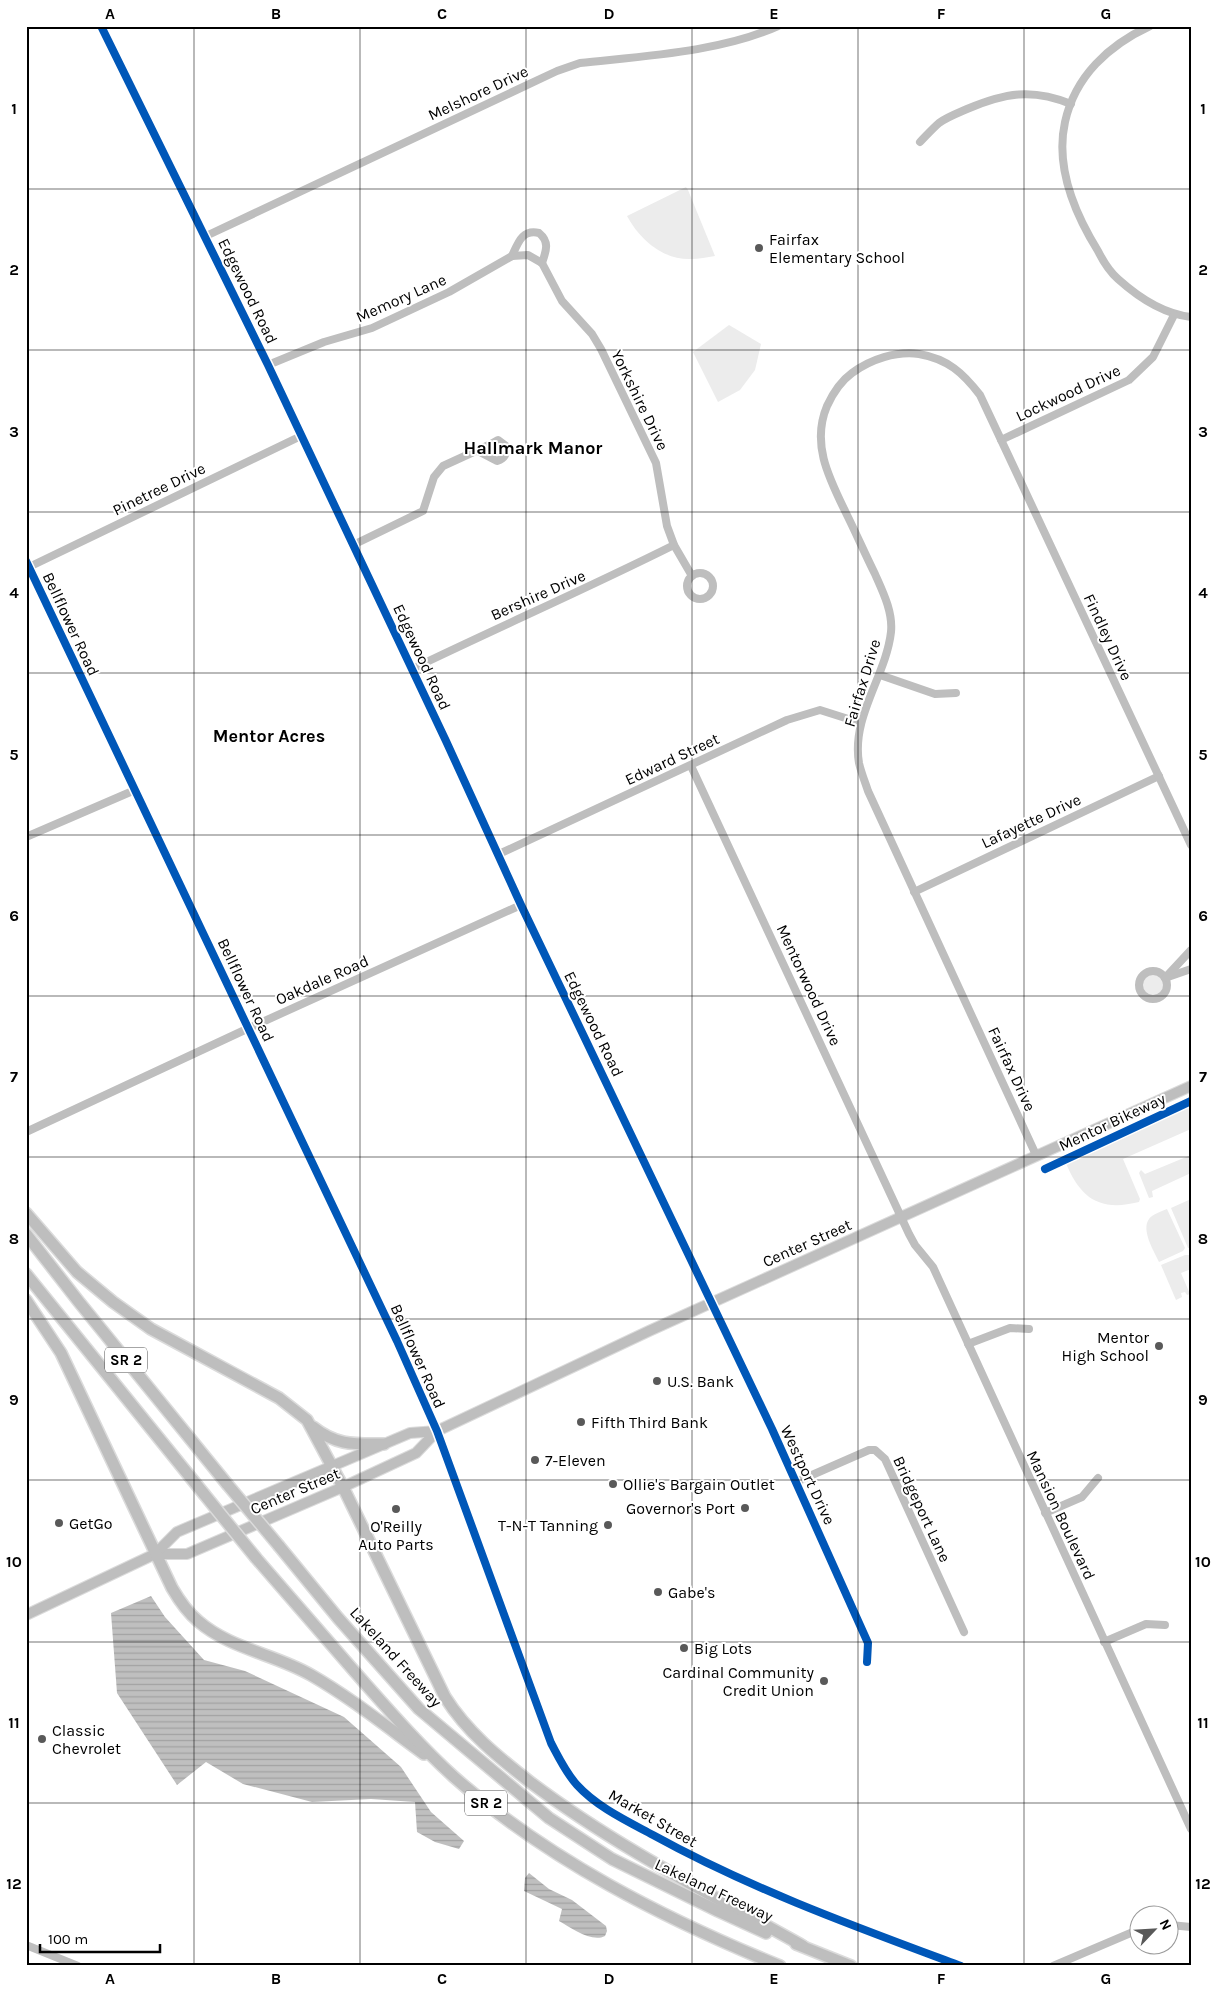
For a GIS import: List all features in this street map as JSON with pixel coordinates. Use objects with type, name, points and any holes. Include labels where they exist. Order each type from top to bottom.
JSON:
[{"type":"highway","points":[[26,1213],[77,1272],[113,1302],[151,1329],[279,1398],[302,1414],[311,1425],[325,1436],[338,1441],[359,1444],[384,1444]]},
{"type":"highway","name":"Lakeland Freeway","points":[[26,1234],[227,1484],[338,1618],[419,1709],[549,1818],[612,1859],[718,1912],[768,1934],[851,1966]]},
{"type":"highway","name":"SR 2","points":[[26,1274],[256,1558],[393,1715],[454,1776],[526,1832],[582,1869],[682,1922],[780,1966]]},
{"type":"highway","points":[[26,1300],[61,1353],[155,1554],[183,1606],[198,1621],[215,1633],[309,1674],[334,1688],[454,1776]]},
{"type":"highway","points":[[311,1425],[445,1697],[466,1727],[498,1757],[561,1804],[640,1855],[803,1946]]},
{"type":"main road","name":"Center Street","points":[[26,1614],[155,1554],[177,1532],[410,1433],[437,1431],[649,1331],[1191,1086]]},
{"type":"main road","name":"Center Street","points":[[155,1554],[187,1554],[343,1487],[416,1453],[437,1431]]},
{"type":"street","name":"Edgewood Road","points":[[101,26],[268,365],[499,854],[521,906],[712,1303]]},
{"type":"street","name":"Melshore Drive","points":[[206,236],[557,71],[580,63],[726,44],[760,34],[778,26]]},
{"type":"street","points":[[1150,26],[1134,34],[1100,58],[1084,78],[1071,104],[1065,122],[1063,156],[1068,184],[1082,222],[1103,260],[1117,278],[1142,298],[1174,315],[1191,317]]},
{"type":"street","points":[[920,142],[940,122],[1000,97],[1035,94],[1052,96],[1071,104]]},
{"type":"street","points":[[512,256],[522,236],[527,232],[539,233],[546,242],[547,249],[542,263]]},
{"type":"street","name":"Memory Lane","points":[[268,365],[324,342],[372,328],[449,292],[512,256],[528,255],[542,263]]},
{"type":"street","name":"Yorkshire Drive","points":[[542,263],[562,301],[592,334],[601,349],[656,463],[667,526],[674,545],[692,576]]},
{"type":"street","name":"Lockwood Drive","points":[[1000,440],[1129,380],[1153,358],[1174,315]]},
{"type":"street","name":"Fairfax Drive","points":[[1000,440],[980,395],[970,382],[952,365],[929,356],[903,353],[870,361],[847,376],[832,394],[823,416],[820,430],[822,452],[828,474],[878,581],[890,612],[892,630],[888,651],[861,723],[859,763],[868,792],[1036,1155]]},
{"type":"street","name":"Pinetree Drive","points":[[28,564],[301,436]]},
{"type":"street","name":"Findley Drive","points":[[1000,440],[1191,846]]},
{"type":"street","points":[[352,545],[423,511],[434,477],[443,466],[476,450]]},
{"type":"street","name":"Bershire Drive","points":[[412,669],[501,625],[606,580],[674,545]]},
{"type":"street","name":"Bellflower Road","points":[[28,564],[397,1341],[437,1431]]},
{"type":"street","points":[[880,675],[935,694],[956,693]]},
{"type":"street","name":"Edward Street","points":[[499,854],[787,720],[820,710],[861,723]]},
{"type":"street","name":"Mentorwood Drive","points":[[691,766],[901,1216]]},
{"type":"street","name":"Lafayette Drive","points":[[914,892],[1159,776]]},
{"type":"street","points":[[26,838],[136,790]]},
{"type":"street","name":"Oakdale Road","points":[[26,1132],[249,1028],[521,906]]},
{"type":"street","points":[[1191,950],[1165,978],[1191,969]]},
{"type":"street","name":"Mansion Boulevard","points":[[901,1216],[915,1245],[933,1267],[1104,1642],[1188,1816],[1191,1829]]},
{"type":"street","name":"Westport Drive","points":[[712,1303],[868,1642],[867,1662]]},
{"type":"street","points":[[968,1344],[1010,1328],[1029,1329]]},
{"type":"street","name":"Market Street","points":[[437,1431],[551,1743],[566,1770],[578,1786],[612,1812],[693,1858],[856,1927],[961,1966]]},
{"type":"street","name":"Bridgeport Lane","points":[[796,1482],[869,1450],[880,1453],[885,1459],[964,1632]]},
{"type":"street","points":[[1045,1514],[1082,1496],[1098,1478]]},
{"type":"street","points":[[1104,1642],[1146,1624],[1165,1626]]},
{"type":"street","points":[[1053,1966],[1130,1933]]},
{"type":"street","points":[[26,1945],[78,1966]]},
{"type":"shaded area","points":[[686,187],[715,256],[694,259],[671,256],[662,252],[653,247],[639,233],[627,216]]},
{"type":"shaded area","points":[[729,325],[761,344],[755,370],[740,390],[718,402],[693,352]]},
{"type":"shaded area","points":[[1152,974],[1160,977],[1163,985],[1160,993],[1152,996],[1144,993],[1141,985],[1144,977]]},
{"type":"shaded area","points":[[1191,1104],[1191,1129],[1123,1159],[1140,1199],[1139,1202],[1125,1205],[1102,1203],[1084,1193],[1077,1184],[1065,1161]]},
{"type":"shaded area","points":[[1191,1155],[1191,1173],[1152,1191],[1153,1197],[1149,1198],[1139,1173],[1141,1170],[1145,1174]]},
{"type":"shaded area","points":[[1191,1199],[1191,1215],[1189,1216],[1191,1221],[1191,1248],[1188,1248],[1171,1208]]},
{"type":"shaded area","points":[[1167,1209],[1185,1248],[1183,1251],[1159,1262],[1148,1239],[1146,1226],[1152,1216]]},
{"type":"shaded area","points":[[1185,1255],[1191,1255],[1191,1269],[1181,1273],[1190,1294],[1181,1293],[1182,1297],[1176,1300],[1161,1265]]},
{"type":"shaded area","points":[[151,1596],[165,1617],[204,1660],[245,1671],[344,1717],[401,1767],[431,1812],[464,1841],[459,1849],[435,1842],[417,1832],[415,1802],[371,1799],[312,1802],[243,1784],[206,1762],[177,1785],[117,1693],[111,1613]]},
{"type":"shaded area","points":[[529,1873],[549,1889],[572,1900],[606,1926],[605,1936],[594,1938],[575,1931],[559,1921],[562,1909],[524,1891],[525,1878]]},
{"type":"cycle path","points":[[101,26],[268,365],[446,741],[521,905],[772,1429],[868,1643],[867,1662]]},
{"type":"cycle path","points":[[26,561],[397,1341],[437,1431],[551,1743],[569,1775],[585,1793],[603,1807],[690,1855],[804,1906],[961,1966]]},
{"type":"cycle path","name":"Mentor Bikeway","points":[[1045,1169],[1191,1101]]},
{"type":"place","name":"Fairfax Elementary School","points":[[759,248]]},
{"type":"place","name":"Mentor High School","points":[[1159,1346]]},
{"type":"place","name":"U.S. Bank","points":[[657,1381]]},
{"type":"place","name":"Fifth Third Bank","points":[[581,1422]]},
{"type":"place","name":"7-Eleven","points":[[535,1460]]},
{"type":"place","name":"Ollie's Bargain Outlet","points":[[613,1484]]},
{"type":"place","name":"Governor's Port","points":[[745,1508]]},
{"type":"place","name":"O'Reilly Auto Parts","points":[[396,1509]]},
{"type":"place","name":"GetGo","points":[[59,1523]]},
{"type":"place","name":"T-N-T Tanning","points":[[608,1525]]},
{"type":"place","name":"Gabe's","points":[[658,1592]]},
{"type":"place","name":"Big Lots","points":[[684,1648]]},
{"type":"place","name":"Cardinal Community Credit Union","points":[[824,1681]]},
{"type":"place","name":"Classic Chevrolet","points":[[42,1739]]},
{"type":"district","name":"Hallmark Manor","points":[[533,448]]},
{"type":"district","name":"Mentor Acres","points":[[269,736]]}]
